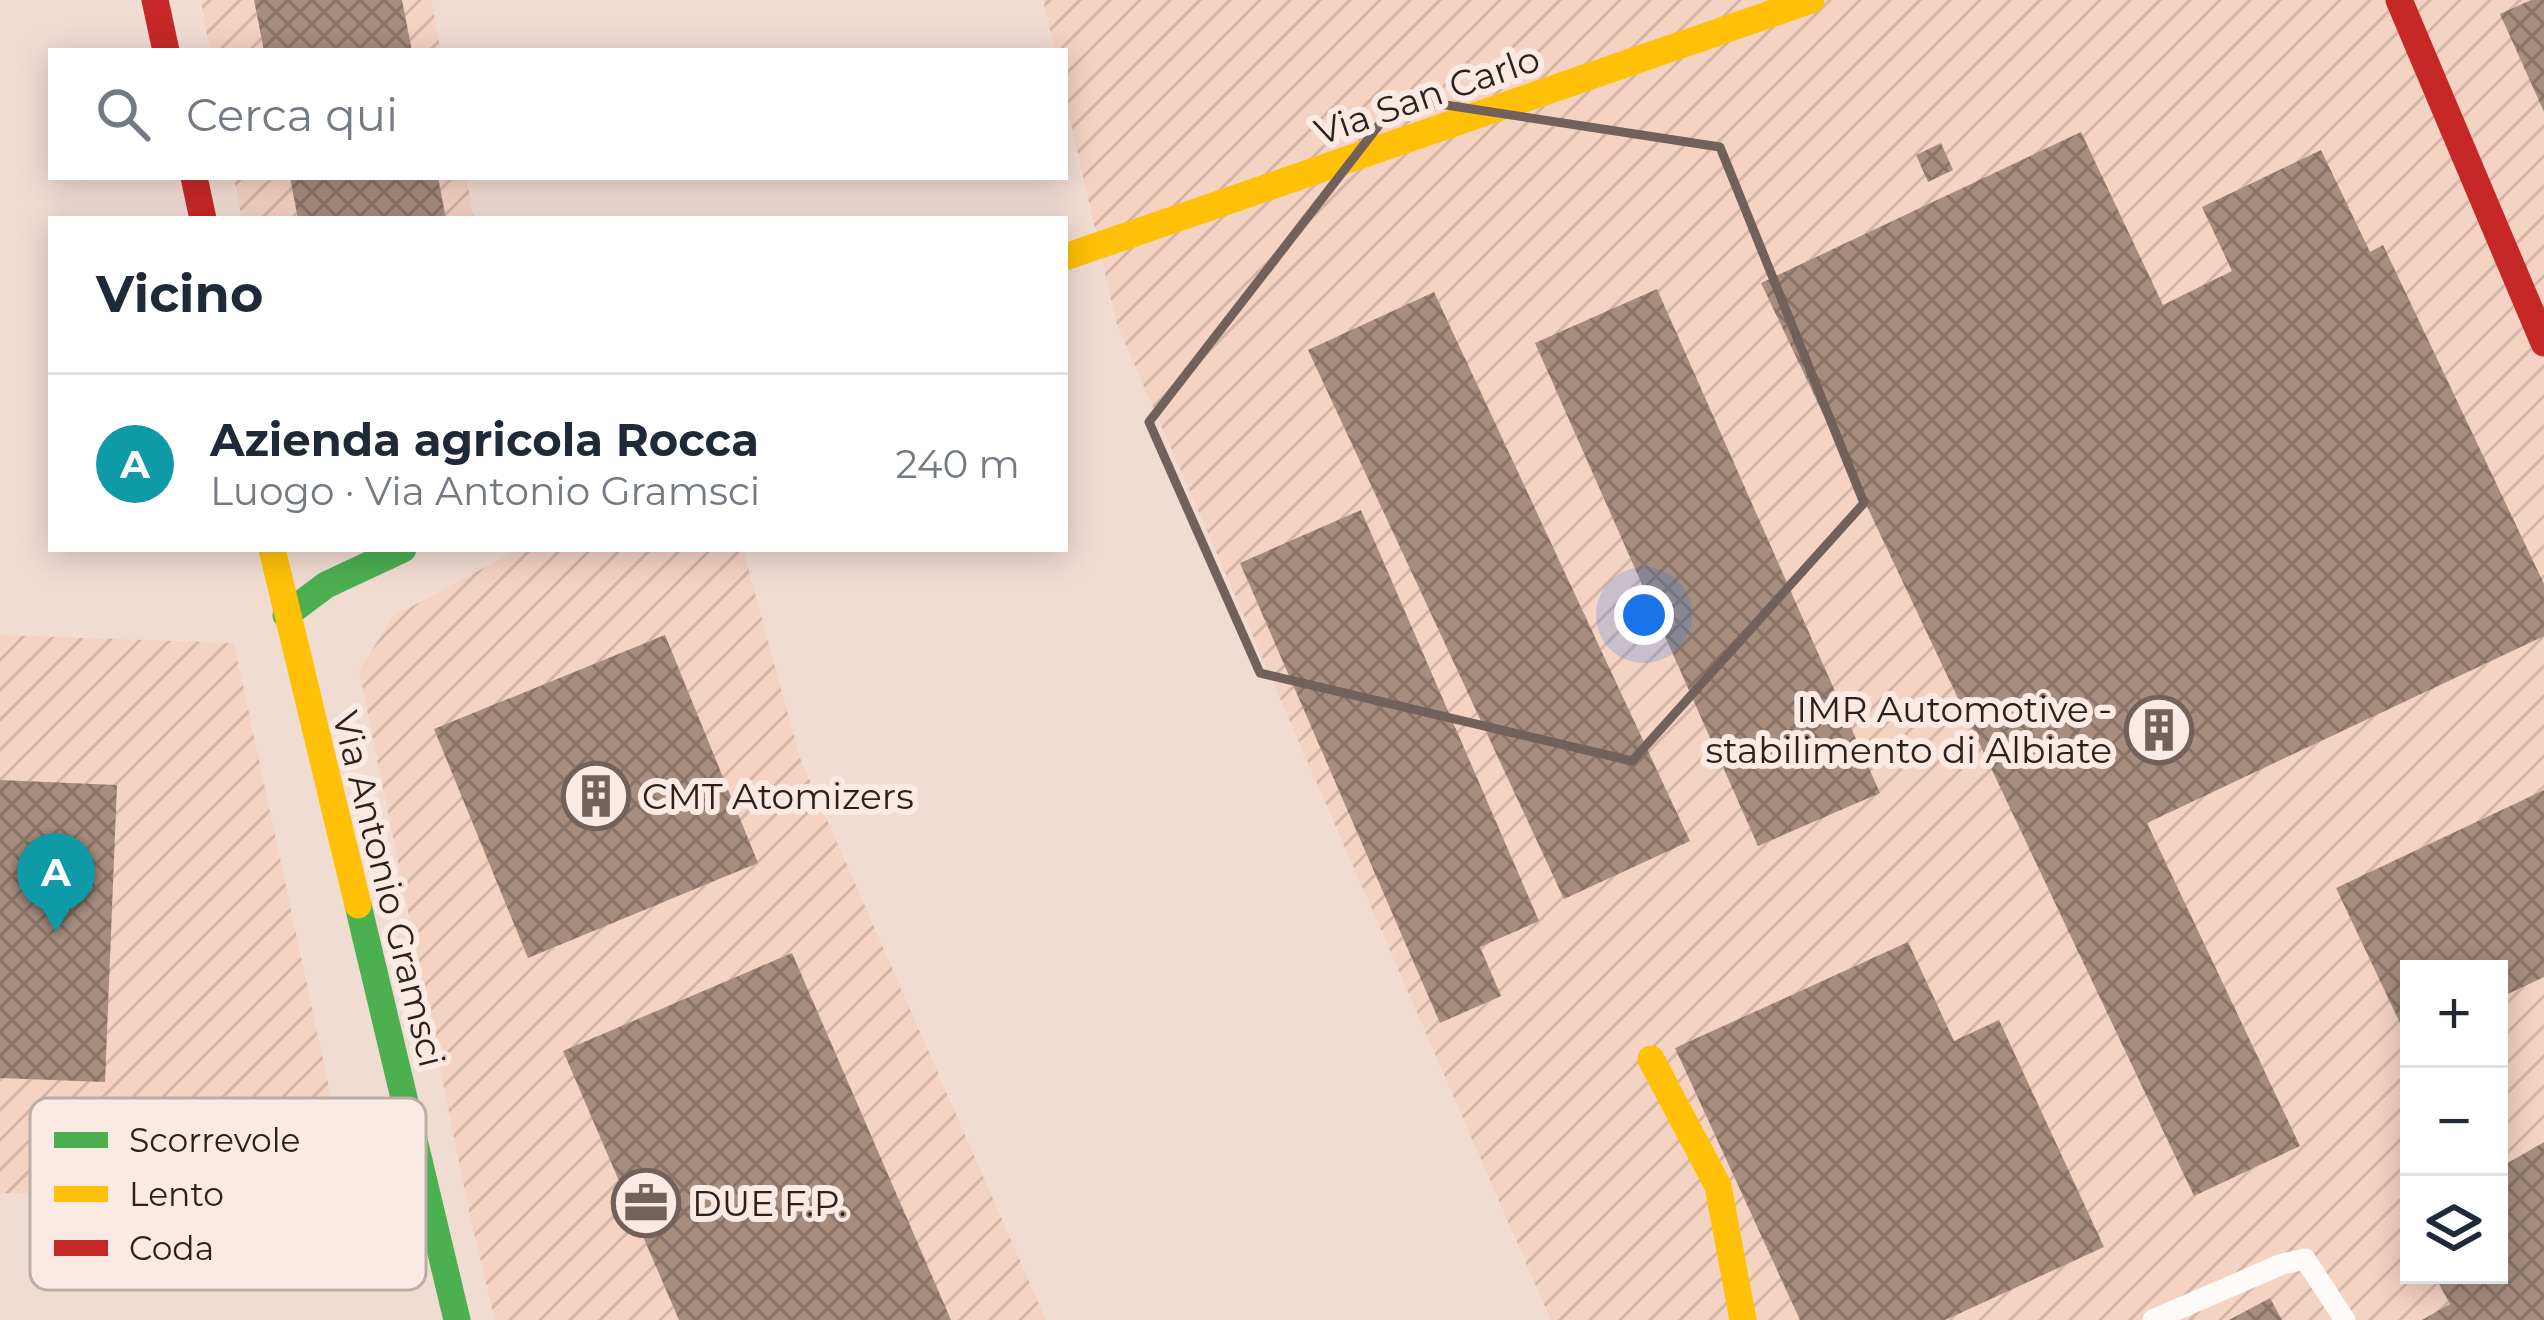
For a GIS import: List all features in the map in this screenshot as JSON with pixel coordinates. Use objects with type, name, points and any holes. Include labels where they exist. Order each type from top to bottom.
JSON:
[{"type":"street","points":[[155,0],[165,48]]},
{"type":"street","name":"Via San Carlo","points":[[1068,256],[1811,0]]},
{"type":"street","points":[[2399,0],[2544,343]]},
{"type":"street","points":[[195,180],[202,216]]},
{"type":"street","name":"Via Antonio Gramsci","points":[[273,552],[403,1098]]},
{"type":"street","points":[[286,615],[326,586],[397,552]]},
{"type":"street","points":[[1651,1059],[1718,1186],[1743,1320]]},
{"type":"street","name":"Via Antonio Gramsci","points":[[426,1192],[457,1320]]},
{"type":"lane","points":[[2153,1320],[2282,1264],[2306,1259],[2345,1320]]},
{"type":"highlighted area","points":[[1400,98],[1720,147],[1864,503],[1632,761],[1260,673],[1149,422]]},
{"type":"shaded area","points":[[201,0],[431,0],[440,48],[209,48]]},
{"type":"shaded area","points":[[1043,0],[2544,0],[2544,1320],[1551,1320],[1116,322],[1068,109],[1068,48],[1054,48]]},
{"type":"shaded area","points":[[235,180],[467,180],[473,216],[241,216]]},
{"type":"shaded area","points":[[513,552],[744,552],[800,758],[1046,1320],[495,1320],[359,670],[394,616]]},
{"type":"shaded area","points":[[0,635],[234,643],[331,1098],[30,1098],[30,1194],[0,1193]]},
{"type":"building","points":[[254,0],[402,0],[411,48],[263,48]]},
{"type":"building","points":[[2531,0],[2544,0],[2544,112],[2500,14]]},
{"type":"building","name":"IMR Automotive - stabilimento di Albiate","points":[[2081,132],[2163,305],[2232,271],[2202,207],[2321,150],[2370,252],[2383,245],[2544,584],[2544,636],[2147,823],[2300,1146],[2194,1196],[1761,283]]},
{"type":"building","points":[[1941,143],[1953,170],[1928,182],[1916,155]]},
{"type":"building","points":[[291,180],[439,180],[445,216],[297,216]]},
{"type":"building","points":[[1657,289],[1880,793],[1758,846],[1535,343]]},
{"type":"building","points":[[1434,292],[1690,841],[1564,899],[1308,350]]},
{"type":"building","points":[[1361,510],[1539,921],[1480,947],[1501,996],[1440,1023],[1240,563]]},
{"type":"building","name":"CMT Atomizers","points":[[665,635],[758,863],[528,958],[434,729]]},
{"type":"building","points":[[0,780],[117,785],[105,1082],[0,1078]]},
{"type":"building","points":[[2544,790],[2544,977],[2508,994],[2508,960],[2400,960],[2400,1023],[2336,888]]},
{"type":"building","points":[[1908,942],[1954,1041],[1999,1020],[2104,1247],[1945,1320],[1800,1320],[1675,1048]]},
{"type":"building","points":[[792,953],[951,1320],[679,1320],[563,1051]]},
{"type":"building","points":[[2544,1142],[2544,1320],[2422,1320],[2450,1304],[2439,1284],[2508,1284],[2508,1163]]},
{"type":"building","points":[[2270,1298],[2282,1320],[2229,1320]]},
{"type":"traffic: fast","points":[[286,615],[326,585],[397,552]]},
{"type":"traffic: fast","points":[[358,905],[404,1098]]},
{"type":"traffic: fast","points":[[426,1190],[457,1320]]},
{"type":"traffic: slow","points":[[1068,256],[1811,0]]},
{"type":"traffic: slow","points":[[273,552],[358,905]]},
{"type":"traffic: slow","points":[[1651,1059],[1718,1186],[1743,1320]]},
{"type":"traffic: jam","points":[[155,0],[165,48]]},
{"type":"traffic: jam","points":[[2399,0],[2544,343]]},
{"type":"traffic: jam","points":[[195,180],[202,216]]},
{"type":"place","name":"IMR Automotive - stabilimento di Albiate","points":[[2159,730]]},
{"type":"place","name":"CMT Atomizers","points":[[596,796]]},
{"type":"place","name":"Azienda agricola Rocca","points":[[56,932]]},
{"type":"place","name":"DUE F.P.","points":[[646,1203]]}]
